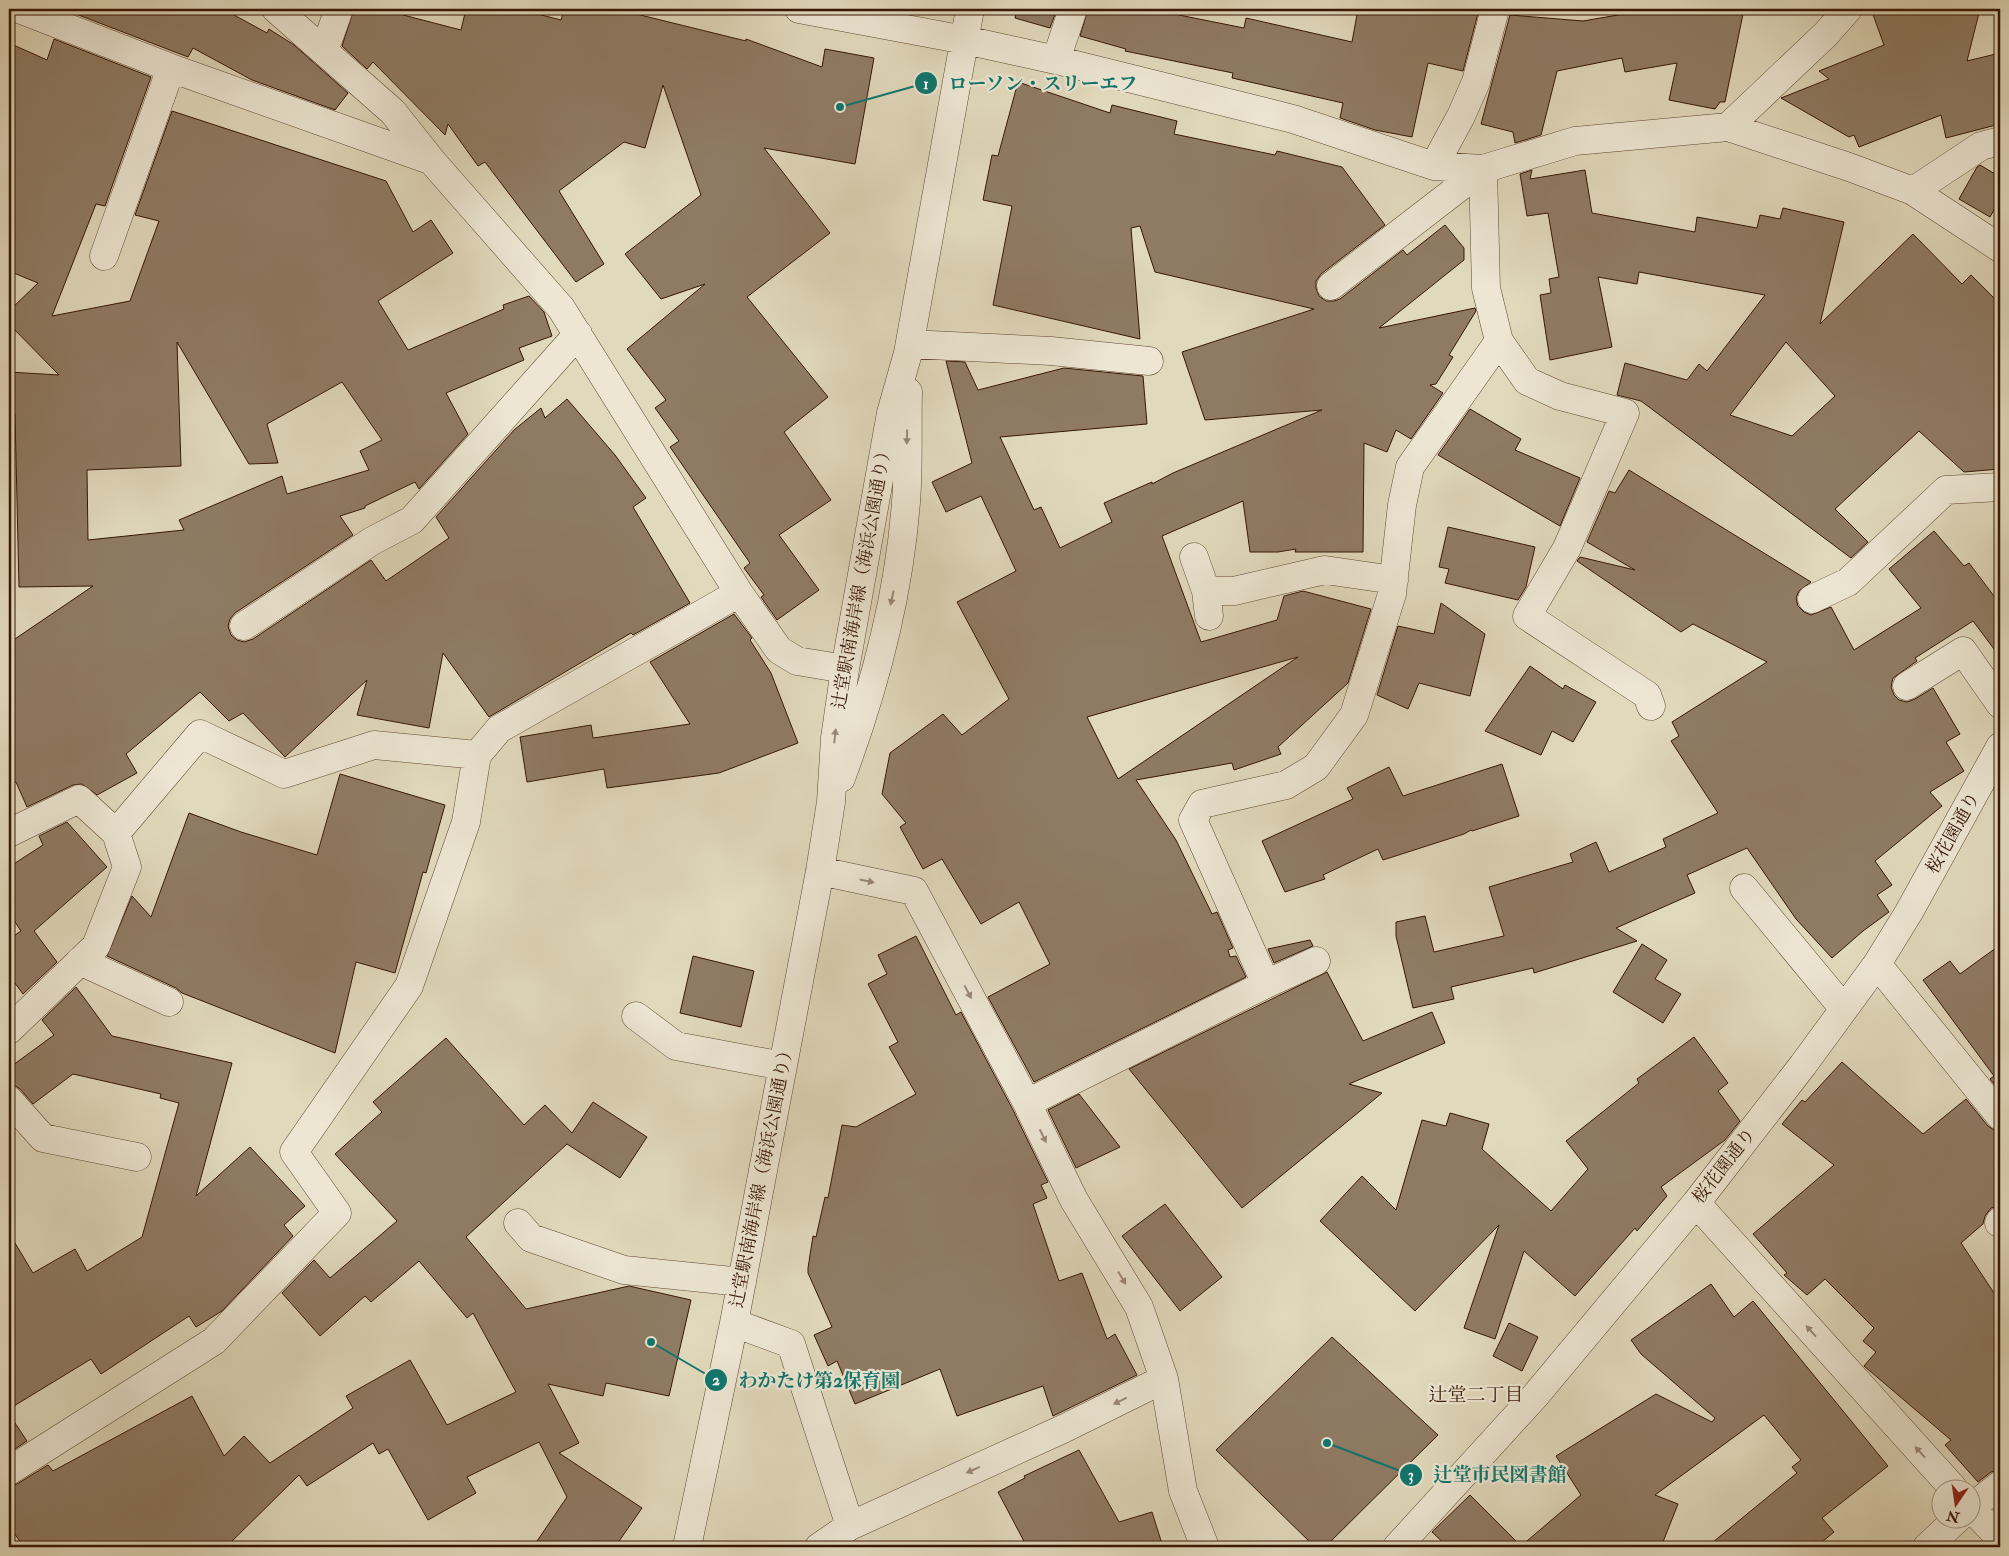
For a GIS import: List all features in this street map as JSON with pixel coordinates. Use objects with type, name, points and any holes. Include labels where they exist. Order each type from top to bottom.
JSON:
[{"type":"street","points":[[19,9],[171,68],[431,160]]},
{"type":"street","points":[[276,9],[393,112],[431,160],[561,308],[739,593],[780,650],[797,661],[844,669]]},
{"type":"street","points":[[324,51],[339,9]]},
{"type":"street","points":[[798,9],[965,40],[1056,60],[1293,120],[1434,166],[1483,169],[1575,141],[1728,127],[1849,166],[1913,191],[2000,248]]},
{"type":"street","name":"辻堂駅南海岸線（海浜公園通り）","points":[[687,1547],[734,1323],[820,871],[831,802],[835,738],[844,669],[891,413],[909,348],[970,9]]},
{"type":"street","points":[[1056,60],[1072,9]]},
{"type":"street","points":[[1434,166],[1461,116],[1476,82],[1495,9]]},
{"type":"street","points":[[1728,127],[1826,34],[1848,9]]},
{"type":"street","points":[[104,256],[171,68]]},
{"type":"street","points":[[1913,191],[1981,146],[2000,141]]},
{"type":"street","points":[[1331,286],[1483,169]]},
{"type":"street","points":[[1483,169],[1486,288],[1499,341],[1527,381],[1560,396],[1625,413],[1567,548],[1528,616],[1647,695],[1651,706]]},
{"type":"street","points":[[244,626],[372,541],[412,520],[578,334]]},
{"type":"street","points":[[1266,984],[1193,820],[1202,804],[1286,785],[1316,767],[1354,714],[1392,594],[1402,505],[1410,467],[1499,341]]},
{"type":"street","points":[[909,348],[1052,351],[1149,361]]},
{"type":"street","name":"辻堂駅南海岸線（海浜公園通り）","points":[[831,802],[856,738],[878,663],[898,569],[906,502],[909,348]]},
{"type":"street","points":[[1812,599],[1848,582],[1946,490],[2000,487]]},
{"type":"street","points":[[1194,557],[1207,604],[1234,591],[1325,570],[1394,580]]},
{"type":"street","points":[[9,1471],[214,1341],[336,1213],[294,1152],[409,986],[466,822],[477,755],[499,730],[739,593]]},
{"type":"street","points":[[1908,686],[1963,651],[2000,704]]},
{"type":"street","points":[[116,833],[200,734],[284,774],[374,746],[477,755]]},
{"type":"street","name":"桜花園通り","points":[[1402,1546],[1535,1396],[1696,1203],[1844,1009],[1877,964],[1910,912],[2000,747]]},
{"type":"street","points":[[9,833],[79,799],[116,833],[127,867],[96,946],[9,1030]]},
{"type":"street","points":[[820,871],[914,891],[1027,1103],[1074,1200],[1139,1307],[1164,1379],[1183,1491],[1205,1547]]},
{"type":"street","points":[[1744,888],[1844,1009]]},
{"type":"street","points":[[80,961],[169,1002]]},
{"type":"street","points":[[1027,1103],[1266,984],[1316,962]]},
{"type":"street","points":[[1877,964],[2000,1116]]},
{"type":"street","points":[[636,1016],[676,1046],[783,1066]]},
{"type":"street","points":[[9,1100],[43,1138],[136,1157]]},
{"type":"street","points":[[1696,1203],[1944,1478]]},
{"type":"street","points":[[518,1223],[532,1238],[624,1270],[742,1282]]},
{"type":"street","points":[[734,1323],[792,1344],[850,1526]]},
{"type":"street","points":[[819,1547],[850,1526],[1063,1429],[1164,1379]]},
{"type":"street","points":[[1982,1500],[2000,1486]]},
{"type":"street","points":[[1982,1519],[2000,1538]]},
{"type":"street","points":[[1927,1547],[1947,1528]]},
{"type":"building","points":[[63,9],[223,9],[267,33],[269,29],[294,45],[348,93],[335,110],[252,80],[193,48],[188,57]]},
{"type":"building","points":[[354,9],[380,9],[461,30],[466,9],[518,9],[561,20],[564,9],[616,9],[746,41],[746,39],[822,67],[825,49],[874,58],[855,164],[764,148],[830,233],[747,297],[828,397],[784,432],[831,500],[779,535],[819,590],[777,620],[761,597],[764,595],[744,568],[750,563],[670,447],[679,441],[655,408],[666,400],[627,349],[705,284],[661,299],[625,254],[701,195],[663,85],[645,148],[624,142],[559,191],[604,264],[576,282],[485,162],[478,166],[448,124],[445,135],[373,62],[367,69],[342,46]]},
{"type":"building","points":[[1017,9],[1057,9],[1050,28],[1015,18]]},
{"type":"building","points":[[1088,9],[1149,9],[1244,28],[1246,18],[1352,42],[1358,9],[1463,9],[1462,11],[1478,13],[1463,71],[1428,63],[1412,137],[1375,130],[1340,118],[1343,103],[1232,78],[1233,73],[1125,51],[1126,49],[1080,36]]},
{"type":"building","points":[[1653,9],[1744,9],[1725,102],[1720,102],[1715,109],[1669,100],[1677,63],[1625,72],[1622,58],[1557,71],[1541,135],[1515,143],[1513,132],[1481,124],[1510,15],[1583,21]]},
{"type":"building","points":[[1871,9],[1980,9],[1967,61],[2000,53],[2000,124],[1946,138],[1941,115],[1859,147],[1854,135],[1849,137],[1781,98],[1829,79],[1819,71],[1884,45]]},
{"type":"building","points":[[54,39],[151,77],[105,206],[96,204],[52,316],[130,301],[159,221],[135,215],[172,111],[386,181],[413,232],[431,220],[453,253],[378,301],[408,350],[504,309],[503,305],[529,296],[544,312],[552,336],[519,348],[524,360],[446,393],[468,434],[419,489],[415,482],[365,506],[365,508],[340,516],[353,535],[235,613],[230,619],[228,626],[231,635],[237,640],[244,642],[253,639],[371,560],[386,581],[449,538],[436,517],[514,430],[541,408],[545,418],[567,399],[615,455],[646,498],[633,507],[690,603],[633,635],[631,633],[489,717],[443,653],[429,728],[357,715],[367,680],[285,757],[243,713],[229,721],[200,692],[126,754],[137,773],[97,795],[82,784],[73,785],[27,807],[16,782],[9,785],[9,643],[93,586],[19,587],[15,414],[9,414],[9,372],[59,375],[9,324],[9,311],[38,283],[9,271],[9,43],[47,60]],"holes":[[[177,342],[249,464],[278,463],[267,424],[342,382],[382,440],[360,451],[369,470],[287,494],[282,476],[179,520],[184,530],[88,540],[87,470],[181,466]]]},
{"type":"building","points":[[1018,82],[1110,113],[1112,105],[1177,121],[1174,134],[1275,155],[1277,151],[1342,167],[1385,225],[1321,274],[1316,281],[1319,296],[1326,301],[1340,299],[1403,250],[1407,255],[1445,225],[1464,248],[1464,260],[1379,328],[1475,308],[1476,311],[1449,355],[1453,357],[1436,384],[1430,385],[1443,393],[1411,439],[1396,430],[1387,452],[1364,443],[1363,552],[1295,552],[1296,549],[1278,552],[1250,552],[1243,501],[1162,536],[1201,642],[1277,620],[1284,596],[1303,591],[1371,609],[1348,683],[1278,747],[1281,754],[1234,770],[1232,763],[1136,780],[1176,840],[1212,914],[1217,912],[1233,948],[1228,950],[1230,957],[1236,956],[1246,977],[1034,1082],[988,997],[1050,964],[1019,902],[981,924],[942,859],[923,869],[900,827],[906,823],[882,794],[890,753],[943,714],[962,735],[1009,699],[957,602],[1016,571],[981,496],[946,512],[932,482],[972,463],[946,361],[965,362],[978,390],[1064,368],[1143,376],[1147,424],[1000,437],[1034,510],[1041,507],[1060,548],[1112,522],[1104,503],[1322,410],[1205,420],[1182,352],[1314,309],[1155,272],[1140,226],[1131,228],[1140,339],[993,305],[1012,206],[983,200],[992,155],[998,156]],"holes":[[[1298,657],[1118,779],[1087,717]]]},
{"type":"building","points":[[1980,165],[2000,177],[2000,199],[1990,217],[1959,199],[1977,167]]},
{"type":"building","points":[[1532,170],[1530,179],[1585,170],[1592,213],[1695,232],[1697,217],[1757,228],[1760,215],[1780,219],[1783,208],[1844,222],[1820,324],[1913,234],[1962,284],[1971,275],[2000,304],[2000,469],[1964,472],[1919,431],[1835,509],[1868,542],[1851,558],[1641,401],[1617,395],[1625,363],[1687,380],[1699,364],[1707,371],[1765,295],[1639,272],[1637,284],[1598,277],[1612,347],[1550,360],[1540,295],[1551,293],[1549,279],[1559,277],[1548,213],[1527,216],[1520,174]],"holes":[[[1786,342],[1835,396],[1792,436],[1730,415]]]},
{"type":"building","points":[[1470,409],[1521,439],[1515,450],[1580,478],[1560,526],[1438,455]]},
{"type":"building","points":[[1629,470],[1811,582],[1799,591],[1796,598],[1798,606],[1804,612],[1811,615],[1831,607],[1854,650],[1921,608],[1889,569],[1934,531],[1964,566],[1969,563],[2000,604],[2000,657],[1973,621],[1915,658],[1917,661],[1893,678],[1891,687],[1894,695],[1899,700],[1907,702],[1933,688],[1960,734],[1946,742],[1964,771],[1930,792],[1942,806],[1875,861],[1892,885],[1877,895],[1889,912],[1863,931],[1832,958],[1796,919],[1747,848],[1687,875],[1695,893],[1616,928],[1637,941],[1534,973],[1533,968],[1451,987],[1454,999],[1413,1008],[1396,936],[1396,922],[1425,916],[1434,952],[1504,936],[1489,887],[1573,862],[1570,854],[1596,842],[1609,872],[1666,847],[1663,839],[1718,813],[1671,741],[1679,736],[1672,722],[1767,662],[1693,624],[1681,632],[1577,561],[1580,557],[1635,570],[1587,542],[1609,491],[1615,493]]},
{"type":"building","points":[[1448,527],[1535,547],[1526,587],[1518,600],[1445,583],[1449,569],[1439,567]]},
{"type":"building","points":[[1441,603],[1485,634],[1470,696],[1419,683],[1408,709],[1377,695],[1398,626],[1434,634]]},
{"type":"building","points":[[734,614],[752,638],[750,640],[771,673],[798,743],[719,773],[607,788],[604,769],[527,782],[520,737],[591,725],[593,738],[690,724],[650,662]]},
{"type":"building","points":[[1530,666],[1563,689],[1565,685],[1596,702],[1573,742],[1552,731],[1541,755],[1485,731]]},
{"type":"building","points":[[1502,764],[1519,816],[1383,860],[1378,849],[1323,875],[1325,879],[1285,892],[1262,841],[1353,799],[1347,788],[1389,767],[1403,796]]},
{"type":"building","points":[[340,774],[445,805],[426,873],[423,872],[395,973],[356,962],[335,1053],[182,993],[176,988],[107,956],[132,896],[151,917],[189,813],[241,832],[317,855]]},
{"type":"building","points":[[67,822],[107,867],[34,931],[57,962],[23,994],[9,975],[9,939],[21,931],[9,913],[9,867],[43,845],[39,836]]},
{"type":"building","points":[[916,936],[956,1015],[961,1012],[1013,1110],[1048,1182],[1041,1185],[1047,1198],[1033,1204],[1059,1281],[1082,1273],[1107,1339],[1115,1334],[1137,1375],[1053,1416],[1043,1386],[957,1416],[940,1369],[855,1404],[837,1361],[828,1366],[814,1335],[832,1327],[808,1273],[808,1268],[813,1236],[816,1237],[825,1197],[828,1198],[842,1125],[856,1127],[916,1094],[889,1047],[898,1042],[868,984],[887,974],[878,955]]},
{"type":"building","points":[[1310,940],[1313,946],[1274,963],[1268,949]]},
{"type":"building","points":[[1642,944],[1667,960],[1655,979],[1681,994],[1663,1023],[1613,992]]},
{"type":"building","points":[[2000,945],[2000,1091],[1990,1079],[1994,1076],[1923,980],[1950,961],[1960,974]]},
{"type":"building","points":[[693,956],[754,971],[741,1027],[680,1013]]},
{"type":"building","points":[[1327,972],[1363,1041],[1432,1012],[1445,1043],[1349,1084],[1382,1093],[1242,1208],[1129,1069]]},
{"type":"building","points":[[76,987],[112,1036],[232,1063],[196,1196],[250,1147],[305,1206],[284,1225],[293,1236],[222,1311],[196,1327],[189,1316],[101,1374],[91,1359],[9,1409],[9,1233],[33,1273],[75,1249],[87,1271],[142,1237],[179,1103],[160,1098],[161,1094],[73,1074],[33,1104],[20,1089],[14,1085],[9,1085],[9,1068],[54,1035],[42,1020]]},
{"type":"building","points":[[1694,1037],[1728,1083],[1718,1091],[1740,1121],[1725,1140],[1661,1187],[1667,1196],[1637,1231],[1635,1228],[1575,1296],[1524,1251],[1495,1339],[1464,1328],[1499,1225],[1415,1311],[1320,1221],[1362,1176],[1396,1210],[1422,1120],[1446,1126],[1450,1113],[1489,1124],[1482,1149],[1551,1211],[1588,1169],[1566,1141],[1639,1083],[1637,1079]]},
{"type":"building","points":[[446,1038],[524,1125],[545,1105],[572,1133],[593,1102],[647,1137],[620,1178],[567,1144],[466,1237],[526,1309],[629,1286],[691,1300],[669,1396],[606,1383],[603,1396],[548,1384],[579,1443],[559,1453],[642,1508],[615,1547],[533,1547],[567,1497],[539,1442],[467,1477],[476,1493],[428,1520],[388,1449],[379,1454],[373,1443],[307,1486],[299,1475],[226,1547],[24,1547],[9,1526],[9,1486],[17,1484],[48,1465],[53,1471],[192,1396],[224,1456],[244,1436],[270,1463],[353,1408],[346,1396],[410,1360],[447,1425],[516,1392],[473,1313],[467,1318],[419,1261],[371,1302],[365,1296],[320,1336],[282,1293],[314,1260],[330,1278],[397,1221],[335,1154],[382,1112],[373,1102]]},
{"type":"building","points":[[1842,1062],[1923,1134],[1966,1099],[1988,1126],[2000,1131],[2000,1206],[1991,1208],[1985,1216],[1983,1224],[1961,1243],[2000,1302],[2000,1470],[1991,1472],[1982,1479],[1974,1478],[1945,1445],[1951,1440],[1864,1366],[1876,1352],[1863,1341],[1874,1328],[1825,1279],[1807,1295],[1784,1275],[1787,1273],[1753,1234],[1834,1165],[1782,1124],[1802,1100],[1805,1102]]},
{"type":"building","points":[[1079,1094],[1120,1147],[1076,1168],[1048,1110]]},
{"type":"building","points":[[1165,1204],[1222,1277],[1180,1311],[1122,1236]]},
{"type":"building","points":[[1711,1284],[1734,1317],[1753,1301],[1888,1466],[1822,1518],[1834,1532],[1816,1547],[1707,1547],[1797,1473],[1792,1467],[1801,1460],[1764,1415],[1655,1495],[1678,1504],[1661,1547],[1448,1547],[1432,1532],[1470,1495],[1521,1546],[1581,1495],[1556,1456],[1656,1394],[1712,1422],[1715,1418],[1641,1354],[1631,1340]]},
{"type":"building","points":[[1509,1323],[1538,1337],[1522,1371],[1493,1356]]},
{"type":"building","points":[[1332,1337],[1438,1435],[1325,1547],[1315,1547],[1216,1450]]},
{"type":"building","points":[[9,1414],[27,1441],[9,1453]]},
{"type":"building","points":[[1079,1450],[1119,1522],[1152,1512],[1163,1547],[1027,1547],[998,1492],[1025,1478],[1024,1476]]},
{"type":"place","name":"ローソン・スリーエフ","points":[[840,107]]},
{"type":"place","name":"わかたけ第2保育園","points":[[651,1342]]},
{"type":"place","name":"辻堂市民図書館","points":[[1327,1443]]},
{"type":"district","name":"辻堂二丁目","points":[[1476,1395]]}]
